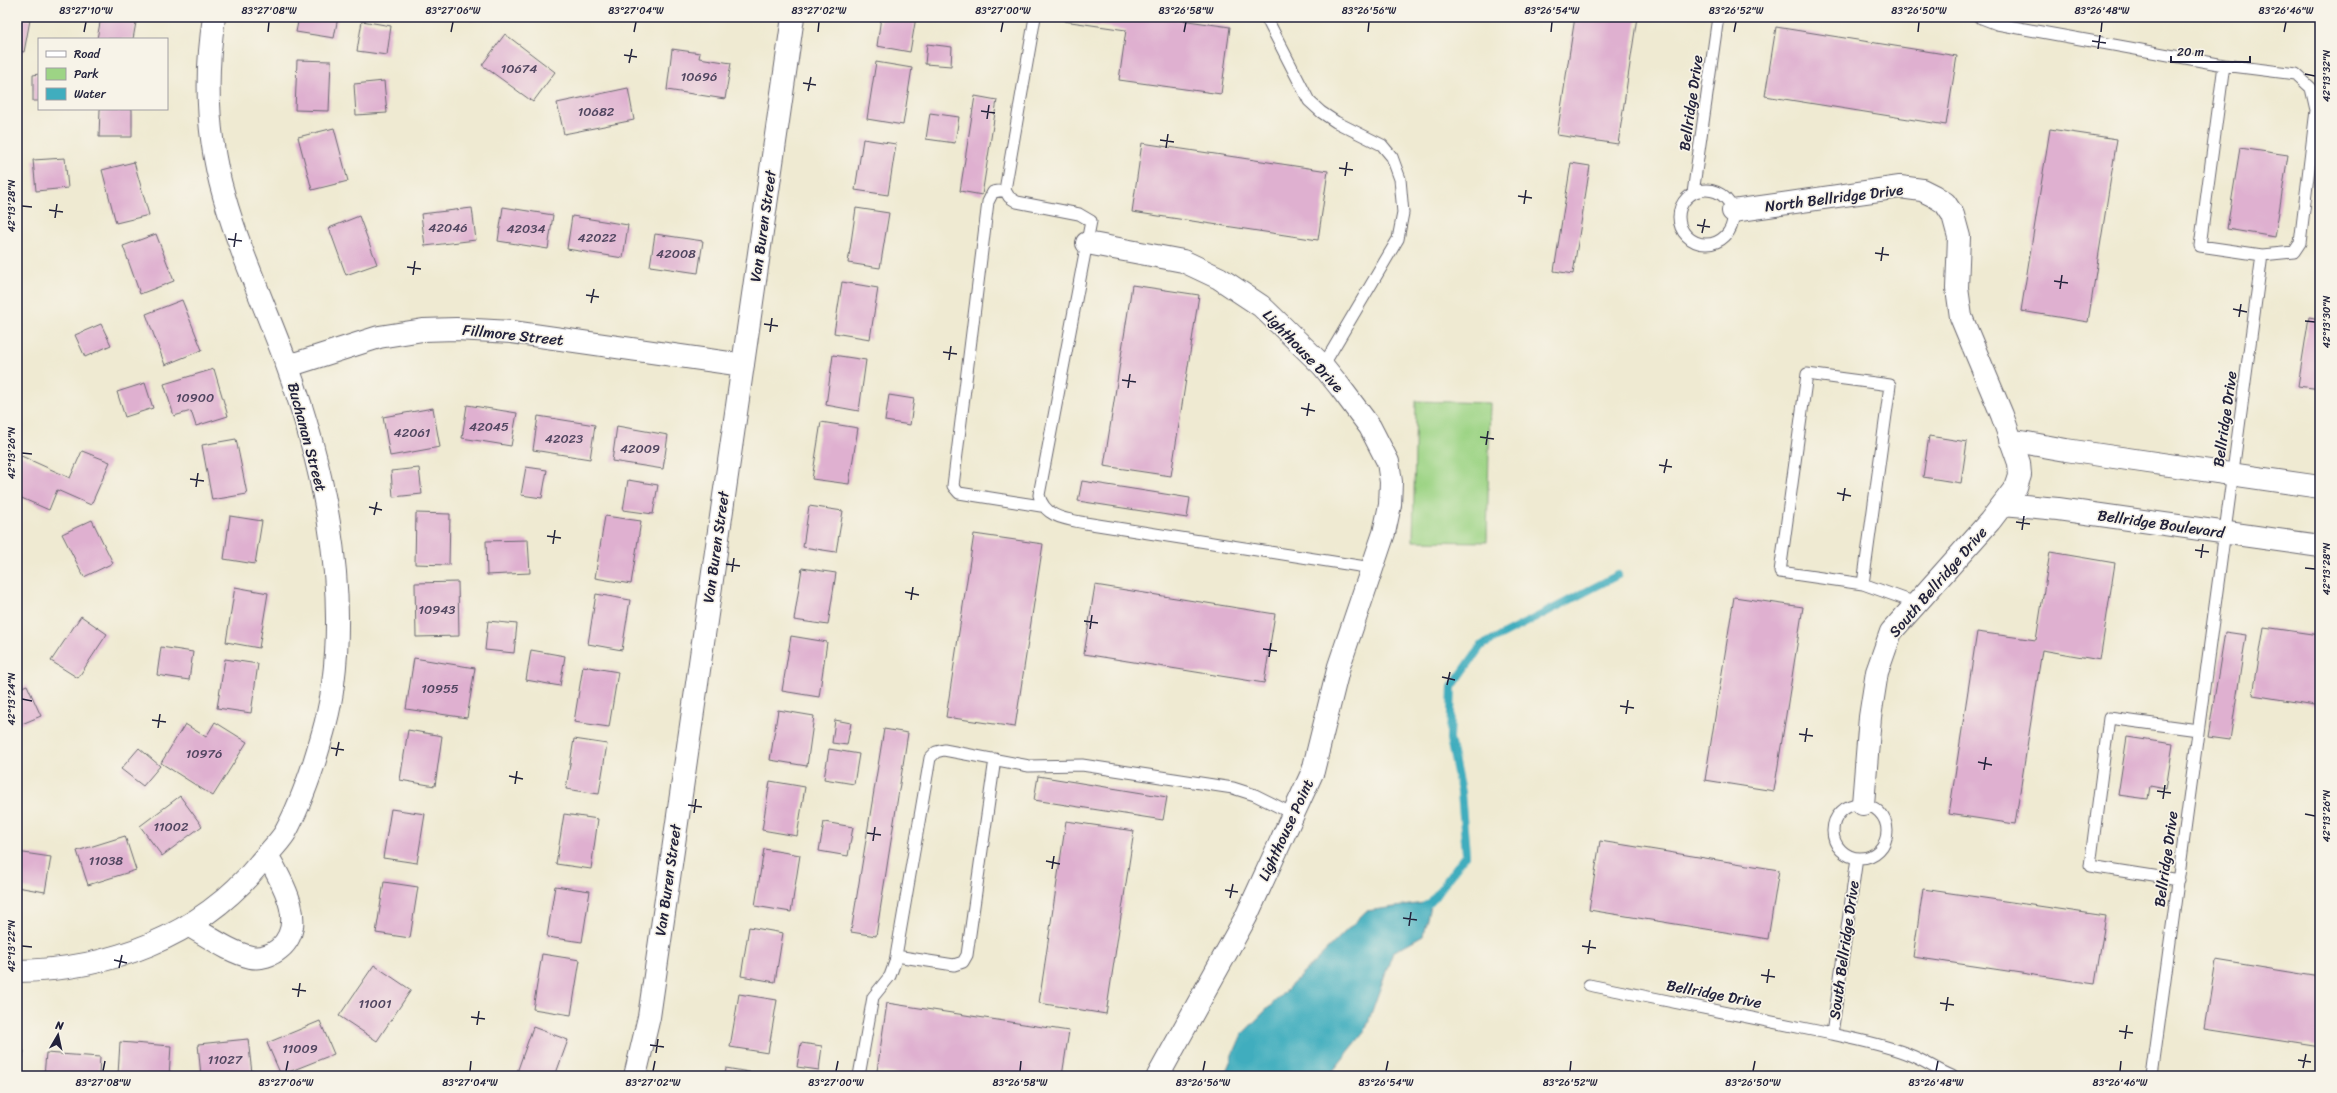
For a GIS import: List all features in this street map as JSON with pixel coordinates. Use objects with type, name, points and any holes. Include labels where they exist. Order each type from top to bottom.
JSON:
[{"type":"street","name":"Buchanan Street","points":[[17,971],[45,971],[85,966],[114,958],[148,946],[188,925],[221,902],[251,874],[284,834],[306,787],[324,731],[333,685],[337,626],[331,547],[321,484],[306,422],[288,366],[230,218],[223,193],[212,138],[209,104],[209,71],[214,17]]},
{"type":"street","name":"Van Buren Street","points":[[635,1076],[649,1017],[793,17]]},
{"type":"street","name":"North Bellridge Drive","points":[[1733,211],[1900,187],[1922,190],[1945,204],[1953,214],[1959,237],[1956,288],[1961,317],[2002,415],[2019,463]]},
{"type":"street","name":"Lighthouse Drive","points":[[1087,243],[1182,261],[1219,278],[1261,306],[1323,366],[1370,427],[1388,462],[1391,482],[1390,505],[1384,533],[1372,568]]},
{"type":"street","name":"Fillmore Street","points":[[288,366],[379,337],[423,330],[456,329],[512,332],[743,365]]},
{"type":"street","points":[[2010,440],[2066,450],[2320,487]]},
{"type":"street","name":"South Bellridge Drive","points":[[1863,804],[1870,717],[1877,672],[1891,632],[1990,520],[2016,487],[2020,475],[2019,463]]},
{"type":"street","name":"Bellridge Boulevard","points":[[2002,504],[2058,509],[2320,546]]},
{"type":"street","name":"Lighthouse Point","points":[[1158,1076],[1246,917],[1313,771],[1339,666],[1372,568]]},
{"type":"street","points":[[188,925],[240,954],[252,957],[270,955],[284,945],[290,931],[292,913],[289,898],[267,855]]},
{"type":"lane","points":[[1035,17],[1005,190],[1009,197],[1017,202],[1079,214],[1091,221],[1039,495],[1041,506]]},
{"type":"lane","points":[[1266,17],[1309,101],[1320,112],[1336,122],[1382,145],[1392,157],[1400,179],[1403,213],[1398,239],[1323,366]]},
{"type":"lane","name":"Bellridge Drive","points":[[1694,193],[1718,17]]},
{"type":"lane","points":[[1979,17],[1997,24],[2224,65],[2296,74],[2311,88],[2316,110],[2300,243],[2294,252],[2262,255],[2200,246],[2224,65]]},
{"type":"lane","points":[[1005,190],[993,192],[988,202],[952,486],[959,493],[1041,506],[1049,513],[1085,523],[1372,568]]},
{"type":"lane","points":[[1709,190],[1724,197],[1733,211],[1733,224],[1726,236],[1715,243],[1702,244],[1689,238],[1681,228],[1679,215],[1683,202],[1694,193],[1709,190]]},
{"type":"lane","name":"Bellridge Drive","points":[[2152,1076],[2262,255]]},
{"type":"lane","points":[[1863,584],[1890,385],[1807,374],[1780,572],[1863,584],[1916,603]]},
{"type":"lane","points":[[2178,880],[2090,866],[2109,718],[2198,730]]},
{"type":"lane","points":[[859,1076],[873,996],[890,976],[896,956],[930,758],[936,752],[944,750],[1029,766],[1082,765],[1233,788],[1255,795],[1293,814]]},
{"type":"lane","points":[[896,956],[954,966],[963,962],[967,955],[995,759]]},
{"type":"lane","points":[[1852,804],[1863,804],[1873,807],[1881,814],[1886,823],[1887,834],[1884,844],[1878,852],[1868,857],[1857,858],[1847,855],[1839,848],[1834,838],[1833,828],[1836,818],[1843,810],[1852,804]]},
{"type":"lane","name":"South Bellridge Drive","points":[[1857,858],[1832,1034],[1882,1045],[1911,1055],[1933,1069],[1952,1076]]},
{"type":"lane","name":"Bellridge Drive","points":[[1589,985],[1832,1034]]},
{"type":"green space","points":[[1416,401],[1490,403],[1487,542],[1413,541]]},
{"type":"water","points":[[1431,902],[1423,935],[1393,952],[1365,1031],[1329,1076],[1224,1076],[1242,1034],[1366,911]]},
{"type":"building","points":[[101,17],[137,17],[133,38],[97,38]]},
{"type":"building","points":[[299,17],[338,17],[334,38],[296,32]]},
{"type":"building","points":[[469,17],[489,17],[489,18],[470,21]]},
{"type":"building","points":[[881,17],[916,17],[910,52],[877,46]]},
{"type":"building","points":[[1065,17],[1160,17],[1230,27],[1221,94],[1119,80],[1126,30],[1064,21]]},
{"type":"building","points":[[1575,17],[1637,17],[1618,144],[1557,135]]},
{"type":"building","points":[[17,18],[30,20],[24,52],[17,50]]},
{"type":"building","points":[[362,21],[391,26],[387,55],[357,51]]},
{"type":"building","points":[[1776,27],[1957,56],[1946,125],[1765,96]]},
{"type":"building","points":[[505,34],[555,72],[533,102],[482,65]]},
{"type":"building","points":[[927,44],[952,47],[951,66],[925,64]]},
{"type":"building","points":[[672,49],[700,53],[699,58],[731,63],[725,99],[667,90]]},
{"type":"building","points":[[297,60],[331,61],[329,111],[295,110]]},
{"type":"building","points":[[876,62],[912,68],[903,125],[867,119]]},
{"type":"building","points":[[38,74],[38,101],[33,101],[33,75]]},
{"type":"building","points":[[384,81],[387,113],[356,115],[354,84]]},
{"type":"building","points":[[628,88],[634,120],[564,134],[557,103]]},
{"type":"building","points":[[975,96],[997,100],[982,195],[960,191]]},
{"type":"building","points":[[100,110],[132,110],[132,137],[99,137]]},
{"type":"building","points":[[930,113],[959,117],[955,143],[926,139]]},
{"type":"building","points":[[334,128],[348,181],[312,190],[298,137]]},
{"type":"building","points":[[2050,129],[2117,139],[2088,322],[2021,311]]},
{"type":"building","points":[[863,139],[896,144],[888,195],[855,190]]},
{"type":"building","points":[[1142,143],[1328,171],[1318,240],[1132,212]]},
{"type":"building","points":[[2240,148],[2288,155],[2275,237],[2227,229]]},
{"type":"building","points":[[65,158],[68,188],[36,191],[33,160]]},
{"type":"building","points":[[134,162],[149,215],[116,223],[102,170]]},
{"type":"building","points":[[1571,163],[1590,166],[1573,274],[1554,271]]},
{"type":"building","points":[[503,207],[553,215],[548,249],[498,241]]},
{"type":"building","points":[[472,208],[476,240],[425,246],[421,214]]},
{"type":"building","points":[[856,208],[889,213],[880,268],[848,263]]},
{"type":"building","points":[[359,216],[377,264],[346,275],[329,228]]},
{"type":"building","points":[[572,216],[628,225],[623,258],[567,249]]},
{"type":"building","points":[[156,234],[174,281],[140,294],[123,246]]},
{"type":"building","points":[[655,234],[703,241],[698,273],[650,266]]},
{"type":"building","points":[[842,282],[878,288],[870,339],[834,333]]},
{"type":"building","points":[[1132,285],[1199,295],[1171,476],[1104,466]]},
{"type":"building","points":[[182,300],[202,350],[165,365],[146,314]]},
{"type":"building","points":[[2309,317],[2320,319],[2320,389],[2298,386]]},
{"type":"building","points":[[101,324],[111,345],[85,357],[75,335]]},
{"type":"building","points":[[833,355],[866,360],[859,411],[826,405]]},
{"type":"building","points":[[214,369],[228,416],[196,426],[191,411],[174,416],[164,384]]},
{"type":"building","points":[[145,383],[153,408],[125,417],[117,392]]},
{"type":"building","points":[[889,395],[914,399],[910,425],[885,421]]},
{"type":"building","points":[[467,405],[517,413],[511,446],[462,438]]},
{"type":"building","points":[[433,408],[440,447],[390,456],[383,417]]},
{"type":"building","points":[[538,416],[595,425],[590,459],[533,450]]},
{"type":"building","points":[[821,422],[858,428],[849,484],[812,479]]},
{"type":"building","points":[[617,426],[668,435],[663,469],[612,461]]},
{"type":"building","points":[[1929,436],[1967,442],[1961,483],[1923,477]]},
{"type":"building","points":[[236,439],[247,494],[212,500],[202,445]]},
{"type":"building","points":[[82,451],[110,462],[91,505],[57,490],[49,510],[17,496],[17,454],[70,478]]},
{"type":"building","points":[[526,467],[547,470],[542,498],[521,495]]},
{"type":"building","points":[[419,468],[422,494],[393,497],[391,471]]},
{"type":"building","points":[[628,480],[658,485],[653,514],[623,510]]},
{"type":"building","points":[[1082,481],[1190,498],[1187,518],[1078,501]]},
{"type":"building","points":[[809,506],[843,511],[836,552],[803,547]]},
{"type":"building","points":[[416,513],[450,514],[449,565],[415,564]]},
{"type":"building","points":[[230,516],[262,521],[255,564],[224,559]]},
{"type":"building","points":[[605,516],[641,521],[631,584],[595,578]]},
{"type":"building","points":[[92,520],[113,563],[84,577],[62,534]]},
{"type":"building","points":[[974,534],[1043,544],[1015,727],[946,717]]},
{"type":"building","points":[[528,540],[530,573],[487,575],[486,541]]},
{"type":"building","points":[[2050,552],[2115,563],[2100,660],[2042,650],[2015,824],[1949,814],[1977,632],[2036,640]]},
{"type":"building","points":[[802,568],[836,573],[828,625],[794,620]]},
{"type":"building","points":[[458,582],[459,636],[416,637],[415,583]]},
{"type":"building","points":[[1095,585],[1275,614],[1264,683],[1084,654]]},
{"type":"building","points":[[235,587],[268,593],[259,648],[226,642]]},
{"type":"building","points":[[596,594],[630,600],[622,650],[588,644]]},
{"type":"building","points":[[1734,597],[1803,607],[1774,791],[1705,780]]},
{"type":"building","points":[[81,616],[107,634],[78,678],[51,661]]},
{"type":"building","points":[[488,621],[517,624],[514,653],[485,650]]},
{"type":"building","points":[[2264,627],[2320,635],[2320,706],[2253,695]]},
{"type":"building","points":[[2225,632],[2246,635],[2230,740],[2208,737]]},
{"type":"building","points":[[791,636],[827,642],[819,697],[782,691]]},
{"type":"building","points":[[161,647],[193,652],[189,680],[157,675]]},
{"type":"building","points":[[531,650],[565,656],[560,686],[526,680]]},
{"type":"building","points":[[414,658],[475,668],[467,718],[406,709]]},
{"type":"building","points":[[225,659],[258,664],[251,713],[217,708]]},
{"type":"building","points":[[583,666],[618,672],[609,727],[574,722]]},
{"type":"building","points":[[27,685],[41,716],[17,726],[17,689]]},
{"type":"building","points":[[778,710],[814,716],[807,766],[770,760]]},
{"type":"building","points":[[835,720],[851,723],[847,745],[832,743]]},
{"type":"building","points":[[215,722],[247,742],[213,796],[161,763],[185,724],[206,737]]},
{"type":"building","points":[[884,729],[908,733],[876,936],[851,932]]},
{"type":"building","points":[[408,730],[442,736],[435,786],[400,780]]},
{"type":"building","points":[[2127,737],[2173,744],[2166,789],[2150,786],[2148,799],[2118,795]]},
{"type":"building","points":[[574,739],[607,744],[599,794],[566,789]]},
{"type":"building","points":[[139,748],[160,766],[143,786],[121,769]]},
{"type":"building","points":[[829,749],[859,754],[854,784],[824,779]]},
{"type":"building","points":[[1038,776],[1167,797],[1163,820],[1034,800]]},
{"type":"building","points":[[770,781],[805,787],[797,836],[762,830]]},
{"type":"building","points":[[180,796],[202,826],[162,856],[140,826]]},
{"type":"building","points":[[391,809],[425,814],[417,863],[383,858]]},
{"type":"building","points":[[564,814],[598,819],[591,869],[556,864]]},
{"type":"building","points":[[1066,821],[1134,831],[1106,1014],[1039,1003]]},
{"type":"building","points":[[824,822],[853,827],[848,856],[819,851]]},
{"type":"building","points":[[125,836],[136,870],[88,885],[77,851]]},
{"type":"building","points":[[1600,841],[1779,870],[1768,939],[1589,910]]},
{"type":"building","points":[[764,849],[800,855],[791,912],[755,906]]},
{"type":"building","points":[[17,852],[51,857],[45,892],[17,887]]},
{"type":"building","points":[[384,882],[418,887],[410,938],[376,933]]},
{"type":"building","points":[[555,886],[590,891],[582,942],[547,937]]},
{"type":"building","points":[[1923,889],[2106,916],[2095,984],[1913,957]]},
{"type":"building","points":[[749,927],[783,933],[775,982],[741,976]]},
{"type":"building","points":[[542,954],[580,960],[571,1015],[533,1009]]},
{"type":"building","points":[[2216,960],[2320,977],[2320,1047],[2205,1029]]},
{"type":"building","points":[[374,965],[411,990],[377,1041],[339,1016]]},
{"type":"building","points":[[739,994],[777,1000],[768,1053],[730,1047]]},
{"type":"building","points":[[887,1003],[1069,1031],[1062,1076],[910,1076],[877,1071]]},
{"type":"building","points":[[320,1021],[334,1054],[281,1075],[267,1043]]},
{"type":"building","points":[[533,1027],[568,1040],[555,1076],[516,1075]]},
{"type":"building","points":[[248,1039],[252,1073],[201,1076],[198,1044]]},
{"type":"building","points":[[120,1042],[171,1046],[169,1076],[118,1075]]},
{"type":"building","points":[[801,1043],[822,1046],[819,1070],[797,1067]]},
{"type":"building","points":[[17,1050],[24,1051],[20,1076],[17,1076]]},
{"type":"building","points":[[46,1053],[100,1057],[99,1076],[44,1076]]},
{"type":"building","points":[[726,1068],[760,1074],[759,1076],[725,1076]]},
{"type":"waterway","points":[[1422,908],[1431,902],[1466,854],[1461,792],[1450,739],[1452,687],[1481,646],[1618,575]]}]
